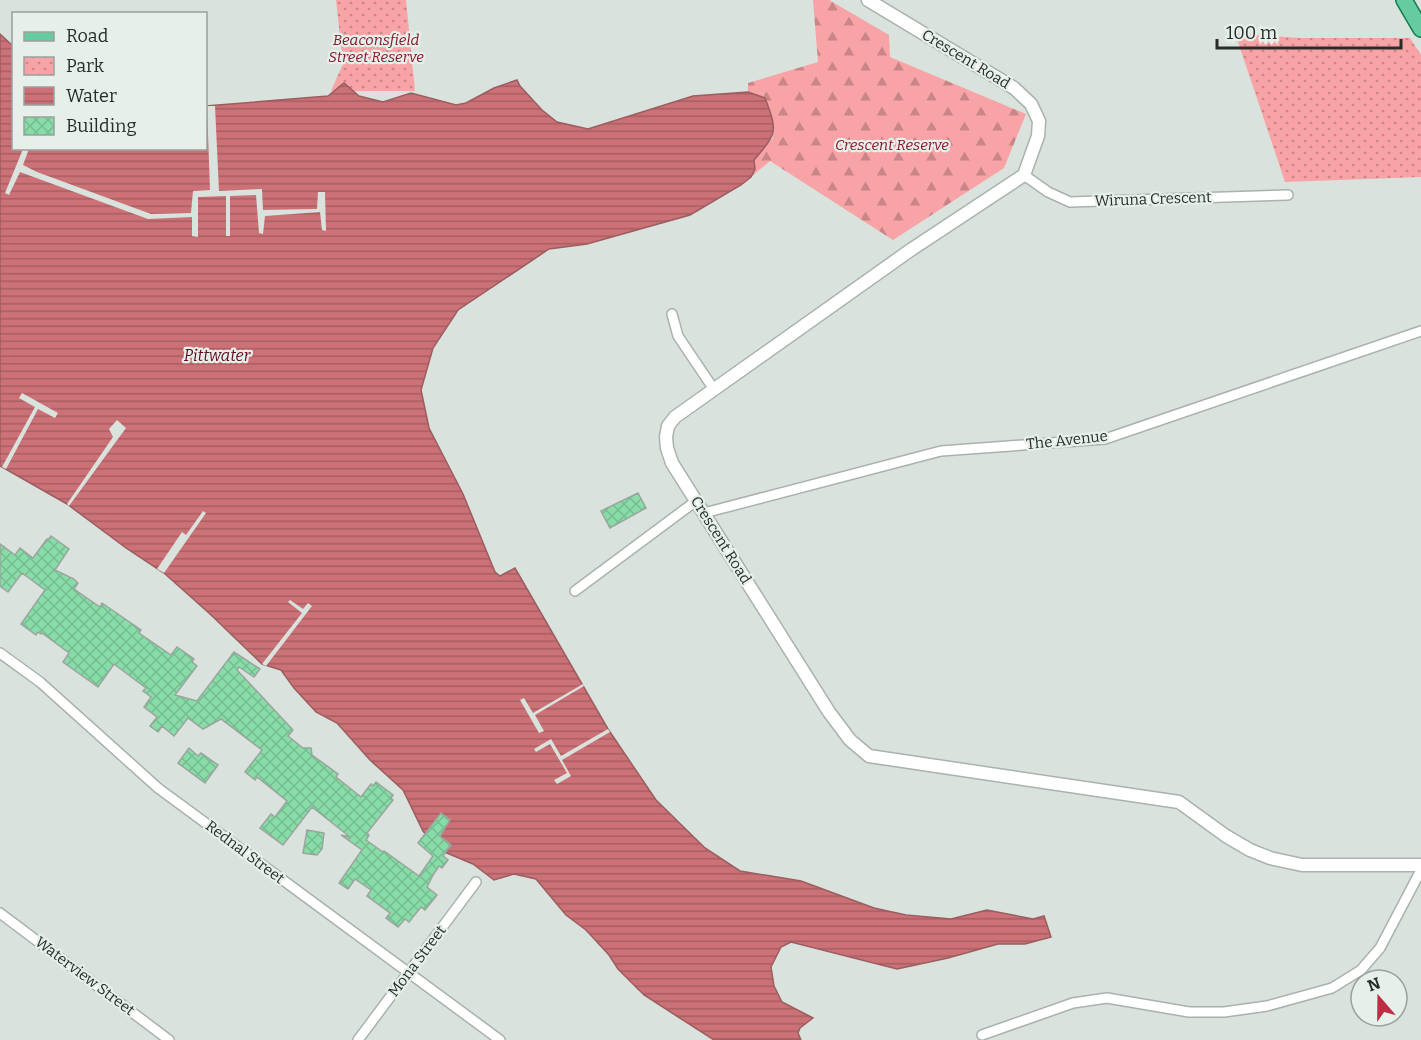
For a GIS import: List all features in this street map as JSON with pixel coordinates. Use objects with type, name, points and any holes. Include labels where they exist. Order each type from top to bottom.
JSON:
[{"type":"main road","points":[[1404,0],[1421,29]]},
{"type":"street","name":"Crescent Road","points":[[868,0],[1014,88],[1031,104],[1039,121],[1038,136],[1024,175],[912,249],[713,388],[675,417],[666,437],[672,463],[829,712],[850,740],[869,756],[1179,802],[1226,836],[1250,850],[1270,858],[1302,865],[1421,865]]},
{"type":"street","name":"Wiruna Crescent","points":[[1024,175],[1048,192],[1070,201],[1288,195]]},
{"type":"street","points":[[672,314],[678,336],[713,388]]},
{"type":"street","name":"The Avenue","points":[[704,513],[941,452],[1105,439],[1421,331]]},
{"type":"street","points":[[575,591],[696,501]]},
{"type":"street","name":"Rednal Street","points":[[0,653],[40,682],[158,788],[500,1040]]},
{"type":"street","points":[[982,1035],[1073,1004],[1107,998],[1189,1012],[1224,1012],[1267,1006],[1332,988],[1361,970],[1380,948],[1421,870]]},
{"type":"street","name":"Mona Street","points":[[358,1040],[476,882]]},
{"type":"street","name":"Waterview Street","points":[[0,913],[169,1040]]},
{"type":"green space","name":"Beaconsfield Street Reserve","points":[[336,0],[406,0],[415,91],[331,91],[343,64]]},
{"type":"green space","name":"Crescent Reserve","points":[[813,0],[829,0],[889,35],[890,57],[1026,114],[1004,168],[893,240],[770,161],[751,177],[755,169],[753,160],[773,138],[765,98],[748,92],[748,83],[818,62]]},
{"type":"green space","points":[[1235,33],[1299,38],[1410,38],[1421,55],[1421,177],[1285,182]]},
{"type":"water","name":"Pittwater","points":[[0,34],[12,45],[12,150],[207,150],[207,106],[328,96],[344,83],[359,96],[383,102],[411,93],[456,105],[466,103],[494,88],[517,80],[542,110],[557,122],[588,129],[693,96],[748,92],[765,98],[772,118],[773,132],[754,160],[755,169],[751,177],[741,185],[690,215],[587,244],[549,249],[458,310],[433,348],[421,390],[429,428],[463,494],[495,572],[500,576],[515,568],[608,729],[656,800],[705,848],[740,871],[801,881],[874,908],[906,915],[951,919],[987,910],[1033,919],[1044,916],[1051,937],[1025,944],[998,944],[897,969],[791,942],[781,947],[771,967],[774,986],[782,1002],[813,1018],[800,1028],[798,1033],[801,1040],[714,1040],[644,995],[618,969],[609,955],[586,930],[566,915],[536,879],[514,874],[494,880],[473,864],[447,853],[423,831],[403,790],[370,760],[337,723],[316,712],[281,670],[262,664],[164,573],[67,504],[0,466]]},
{"type":"pier","points":[[207,106],[215,106],[219,191],[262,189],[263,210],[317,209],[318,192],[325,192],[326,231],[322,230],[320,212],[265,216],[263,234],[259,233],[256,195],[230,196],[230,236],[226,236],[226,196],[198,197],[198,237],[192,236],[192,217],[148,219],[20,172],[9,195],[5,193],[23,150],[29,150],[23,165],[37,172],[151,214],[191,213],[193,191],[210,190]]},
{"type":"pier","points":[[22,393],[58,413],[55,418],[38,409],[6,469],[2,467],[35,407],[19,398]]},
{"type":"pier","points":[[117,420],[126,428],[69,506],[67,504],[113,437],[109,429]]},
{"type":"pier","points":[[203,511],[206,513],[164,573],[157,569],[182,532],[186,535]]},
{"type":"pier","points":[[290,600],[303,609],[308,603],[312,606],[266,666],[262,664],[302,613],[288,602]]},
{"type":"pier","points":[[583,684],[584,686],[535,715],[544,731],[539,733],[520,700],[524,698],[533,713]]},
{"type":"pier","points":[[608,729],[610,732],[562,760],[571,776],[557,784],[554,780],[567,773],[550,744],[536,752],[534,749],[551,739],[561,756]]},
{"type":"building","points":[[638,493],[646,508],[610,528],[601,511]]},
{"type":"building","points":[[51,536],[69,549],[55,570],[78,583],[74,589],[100,607],[102,603],[141,630],[139,633],[171,655],[177,647],[194,659],[192,662],[197,666],[175,695],[197,701],[234,652],[260,669],[254,677],[239,667],[237,670],[293,730],[288,736],[303,748],[311,748],[312,755],[338,774],[336,777],[361,797],[371,784],[373,786],[376,782],[393,795],[391,799],[393,800],[367,833],[369,835],[366,840],[419,876],[433,856],[418,843],[441,813],[450,820],[440,836],[451,845],[443,856],[448,860],[442,868],[439,866],[427,887],[437,895],[425,910],[421,907],[409,922],[405,919],[398,927],[386,918],[390,913],[367,896],[371,890],[355,879],[348,889],[339,883],[362,850],[341,835],[350,837],[312,807],[283,845],[260,828],[271,814],[275,817],[287,801],[257,777],[255,780],[245,772],[262,750],[221,719],[203,729],[188,718],[174,736],[162,726],[158,732],[150,726],[157,717],[144,707],[151,697],[143,691],[146,688],[114,664],[98,687],[63,662],[69,653],[42,633],[38,632],[36,635],[21,624],[45,590],[22,573],[8,592],[0,586],[0,544],[15,555],[20,548],[33,558]]},
{"type":"building","points":[[189,748],[198,756],[201,753],[218,765],[205,783],[178,763]]},
{"type":"building","points":[[307,830],[324,833],[322,849],[317,855],[303,853]]}]
